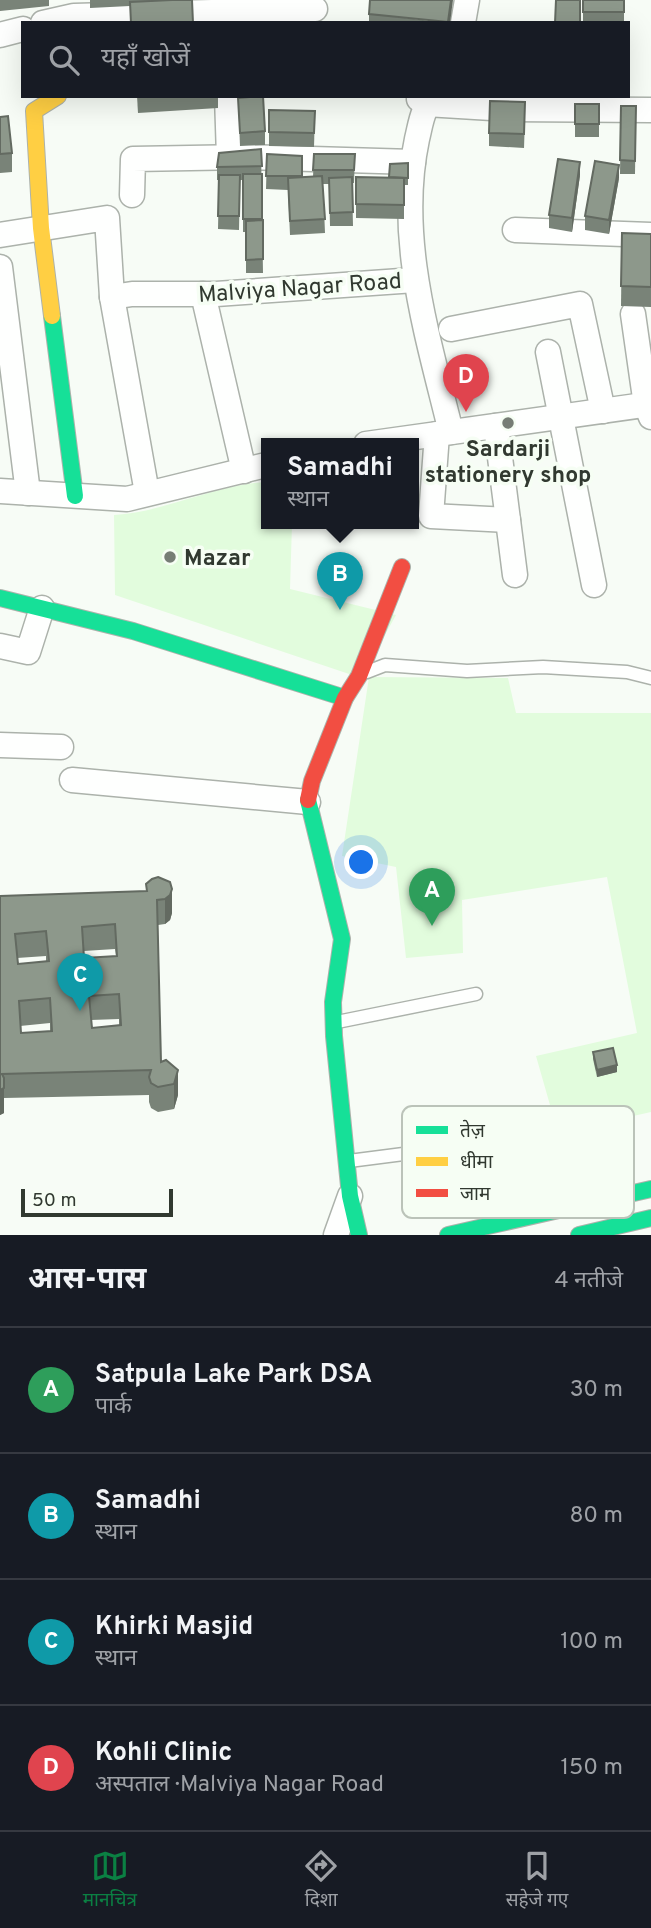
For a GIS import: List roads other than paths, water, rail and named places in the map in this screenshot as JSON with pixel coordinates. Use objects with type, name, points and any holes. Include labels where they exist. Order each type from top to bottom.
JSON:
[{"type":"street","points":[[463,21],[467,0]]},
{"type":"street","points":[[58,16],[315,9]]},
{"type":"street","points":[[0,35],[21,30]]},
{"type":"street","points":[[55,98],[34,111],[41,228],[75,496]]},
{"type":"street","points":[[227,98],[229,157]]},
{"type":"street","points":[[415,280],[411,212],[413,162],[426,99],[508,109],[651,110]]},
{"type":"street","points":[[132,195],[133,159],[229,157],[413,162]]},
{"type":"street","points":[[0,235],[107,218],[112,297],[147,493]]},
{"type":"street","points":[[515,230],[651,236]]},
{"type":"street","points":[[0,267],[28,493]]},
{"type":"street","name":"Malviya Nagar Road","points":[[112,297],[132,294],[203,294],[415,280],[444,433],[431,516],[508,520]]},
{"type":"street","points":[[0,491],[127,499],[255,468],[203,294]]},
{"type":"street","points":[[451,329],[580,304],[603,411]]},
{"type":"street","points":[[409,438],[603,411],[649,409],[633,314]]},
{"type":"street","points":[[548,352],[594,585]]},
{"type":"street","points":[[496,426],[514,575]]},
{"type":"street","points":[[359,1235],[350,1196],[334,1022],[333,1002],[342,939],[308,802],[312,781],[345,698],[359,676],[402,567]]},
{"type":"street","points":[[0,598],[133,631],[345,698]]},
{"type":"street","points":[[0,646],[29,652],[42,608]]},
{"type":"street","points":[[0,745],[61,747]]},
{"type":"street","points":[[72,780],[308,802]]},
{"type":"street","points":[[336,1235],[350,1196]]},
{"type":"street","points":[[448,1235],[523,1218]]},
{"type":"street","points":[[579,1235],[651,1218]]},
{"type":"lane","points":[[359,676],[385,664],[467,671],[543,667],[627,672],[651,678]]},
{"type":"lane","points":[[334,1022],[476,994]]},
{"type":"lane","points":[[348,1161],[402,1154]]},
{"type":"place","name":"Kohli Clinic","points":[[466,412]]},
{"type":"place","name":"Sardarji stationery shop","points":[[508,423]]},
{"type":"place","name":"Mazar","points":[[170,557]]},
{"type":"place","name":"Samadhi","points":[[340,610]]},
{"type":"place","name":"Satpula Lake Park DSA","points":[[432,926]]},
{"type":"place","name":"Khirki Masjid","points":[[80,1011]]}]
